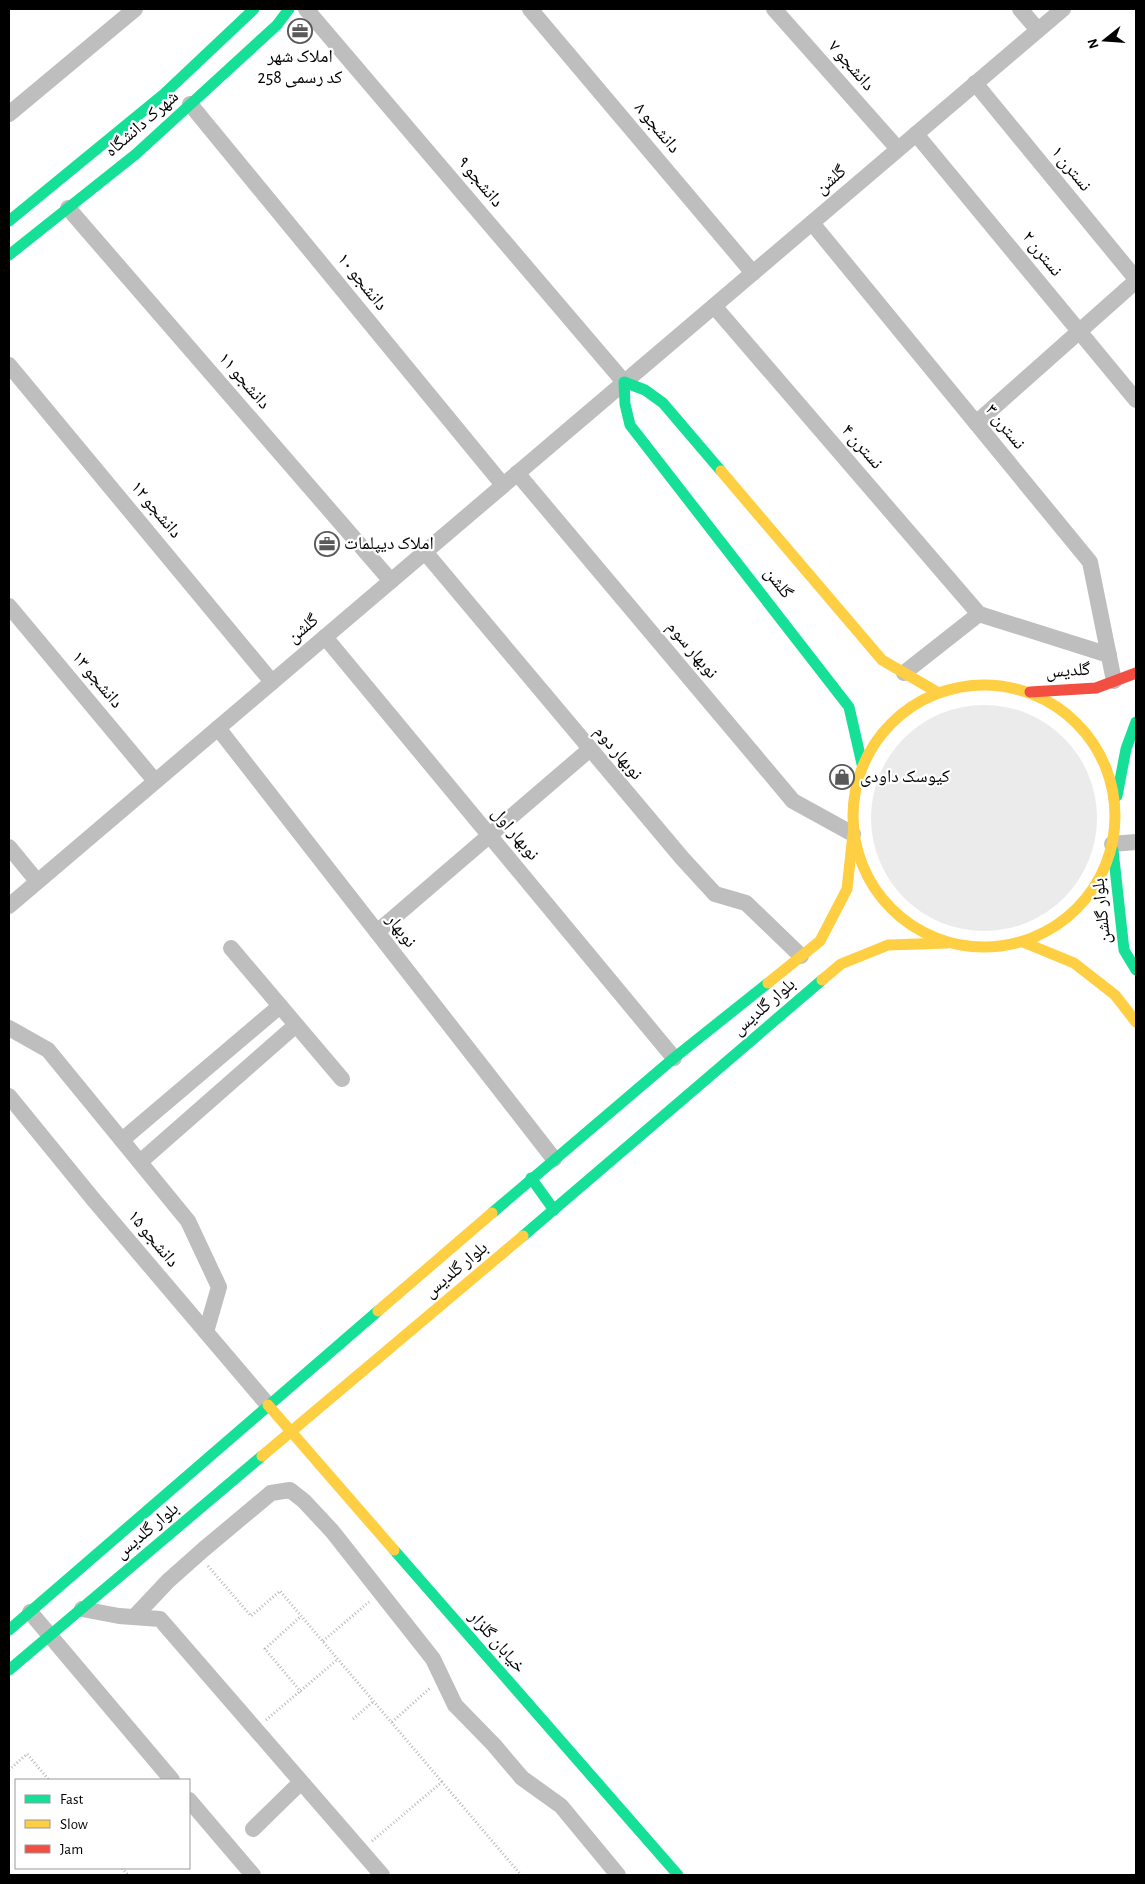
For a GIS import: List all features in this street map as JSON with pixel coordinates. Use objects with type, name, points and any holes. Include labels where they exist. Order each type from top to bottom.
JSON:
[{"type":"main road","name":"شهرک دانشگاه","points":[[9,221],[164,94],[254,9]]},
{"type":"main road","name":"شهرک دانشگاه","points":[[9,255],[136,154],[276,26],[289,9]]},
{"type":"main road","name":"گلشن","points":[[862,764],[849,707],[630,425],[624,404],[624,382],[645,390],[663,403],[882,660],[937,692]]},
{"type":"main road","name":"گلدیس","points":[[1030,692],[1096,688],[1136,673]]},
{"type":"main road","points":[[1115,806],[1107,770],[1089,736],[1062,710],[1030,692],[999,684],[968,684],[937,692],[906,709],[880,734],[862,764],[853,799],[853,834],[864,870],[884,902],[913,927],[947,942],[985,948],[1023,942],[1055,927],[1081,905],[1101,877],[1112,844],[1115,806],[1126,749],[1136,722]]},
{"type":"main road","name":"بلوار گلدیس","points":[[9,1630],[531,1178],[674,1058],[820,940],[847,889],[853,834]]},
{"type":"main road","name":"بلوار گلشن","points":[[1112,844],[1124,950],[1136,970]]},
{"type":"main road","name":"بلوار گلدیس","points":[[9,1670],[554,1210],[841,964],[888,945],[947,942]]},
{"type":"main road","points":[[1023,942],[1074,963],[1115,995],[1136,1022]]},
{"type":"main road","points":[[531,1178],[554,1210]]},
{"type":"main road","name":"خیابان گلزار","points":[[268,1405],[290,1433],[678,1875]]},
{"type":"street","points":[[9,114],[135,9]]},
{"type":"street","name":"دانشجو ۹","points":[[306,9],[624,382]]},
{"type":"street","name":"دانشجو ۸","points":[[530,9],[753,273]]},
{"type":"street","name":"دانشجو ۷","points":[[774,9],[898,149]]},
{"type":"street","points":[[1020,9],[1038,30]]},
{"type":"street","name":"گلشن","points":[[9,906],[1063,9]]},
{"type":"street","name":"نسترن ۱","points":[[975,84],[1136,280]]},
{"type":"street","name":"دانشجو ۱۰","points":[[190,104],[503,486]]},
{"type":"street","name":"نسترن ۲","points":[[916,134],[1136,400]]},
{"type":"street","name":"دانشجو ۱۱","points":[[68,208],[390,581]]},
{"type":"street","name":"نسترن ۳","points":[[812,223],[1090,562],[1114,681]]},
{"type":"street","points":[[976,422],[1136,280]]},
{"type":"street","name":"نسترن ۴","points":[[714,306],[979,614]]},
{"type":"street","name":"دانشجو ۱۲","points":[[9,365],[272,682]]},
{"type":"street","name":"نوبهار سوم","points":[[517,474],[793,801],[853,834]]},
{"type":"street","name":"نوبهار دوم","points":[[425,552],[589,750],[715,894],[746,903],[801,956]]},
{"type":"street","name":"دانشجو ۱۳","points":[[9,606],[156,781]]},
{"type":"street","points":[[904,673],[979,614],[1109,655]]},
{"type":"street","name":"نوبهار اول","points":[[325,637],[674,1058]]},
{"type":"street","name":"نوبهار","points":[[218,728],[554,1159]]},
{"type":"street","points":[[377,932],[589,750]]},
{"type":"street","points":[[1112,844],[1136,842]]},
{"type":"street","points":[[9,847],[37,882]]},
{"type":"street","points":[[231,948],[342,1079]]},
{"type":"street","points":[[122,1140],[280,1006]]},
{"type":"street","points":[[140,1162],[296,1025]]},
{"type":"street","points":[[9,1028],[48,1050],[188,1221],[219,1287],[206,1332]]},
{"type":"street","name":"دانشجو ۱۵","points":[[9,1096],[93,1199],[268,1405]]},
{"type":"street","points":[[135,1616],[168,1581],[271,1493],[290,1490],[304,1501],[332,1531],[433,1659],[455,1705],[494,1745],[522,1778],[562,1806],[618,1875]]},
{"type":"street","points":[[82,1609],[119,1616],[160,1619],[382,1875]]},
{"type":"street","points":[[30,1612],[171,1779]]},
{"type":"street","points":[[253,1829],[301,1782]]},
{"type":"street","points":[[190,1801],[253,1875]]},
{"type":"path","points":[[198,1554],[251,1616],[280,1592],[521,1875]]},
{"type":"path","points":[[323,1642],[380,1592]]},
{"type":"path","points":[[301,1616],[265,1649],[301,1692]]},
{"type":"path","points":[[255,1729],[338,1659]]},
{"type":"path","points":[[392,1722],[442,1678]]},
{"type":"path","points":[[353,1720],[374,1701]]},
{"type":"path","points":[[9,1770],[27,1754],[48,1779]]},
{"type":"path","points":[[360,1851],[442,1782]]},
{"type":"shaded area","points":[[973,705],[995,705],[1027,713],[1047,724],[1064,738],[1078,755],[1089,775],[1095,796],[1097,818],[1095,840],[1089,861],[1078,881],[1064,898],[1047,912],[1027,923],[995,931],[973,931],[941,923],[931,918],[912,905],[897,890],[879,861],[871,829],[871,807],[879,775],[884,765],[897,746],[912,731],[941,713]]},
{"type":"traffic: fast","points":[[9,221],[164,94],[254,9]]},
{"type":"traffic: fast","points":[[9,255],[136,154],[277,25],[289,9]]},
{"type":"traffic: fast","points":[[721,471],[663,403],[645,390],[624,382],[625,404],[630,425],[849,707],[862,764]]},
{"type":"traffic: fast","points":[[1117,796],[1126,749],[1136,722]]},
{"type":"traffic: fast","points":[[1113,850],[1124,950],[1136,970]]},
{"type":"traffic: fast","points":[[523,1236],[822,980]]},
{"type":"traffic: fast","points":[[492,1213],[674,1058],[768,983]]},
{"type":"traffic: fast","points":[[531,1178],[554,1210]]},
{"type":"traffic: fast","points":[[9,1630],[378,1311]]},
{"type":"traffic: fast","points":[[9,1670],[262,1456]]},
{"type":"traffic: fast","points":[[394,1550],[678,1875]]},
{"type":"traffic: slow","points":[[721,471],[882,660],[937,692]]},
{"type":"traffic: slow","points":[[971,685],[997,685],[1022,690],[1046,700],[1077,723],[1100,754],[1110,778],[1115,803],[1115,816],[1115,829],[1110,854],[1100,878],[1077,909],[1046,932],[1022,942],[997,947],[971,947],[946,942],[922,932],[891,909],[868,878],[858,854],[853,829],[853,803],[858,778],[868,754],[891,723],[922,700],[946,690],[971,685]]},
{"type":"traffic: slow","points":[[768,983],[820,941],[847,889],[853,834]]},
{"type":"traffic: slow","points":[[1023,942],[1074,963],[1115,995],[1136,1022]]},
{"type":"traffic: slow","points":[[822,980],[841,964],[888,945],[947,943]]},
{"type":"traffic: slow","points":[[378,1311],[492,1213]]},
{"type":"traffic: slow","points":[[262,1456],[523,1236]]},
{"type":"traffic: slow","points":[[268,1405],[394,1550]]},
{"type":"traffic: jam","points":[[1030,692],[1096,688],[1136,673]]},
{"type":"place","name":"املاک شهر کد رسمی 258","points":[[300,31]]},
{"type":"place","name":"املاک دیپلمات","points":[[327,544]]},
{"type":"place","name":"کیوسک داودی","points":[[842,777]]}]
